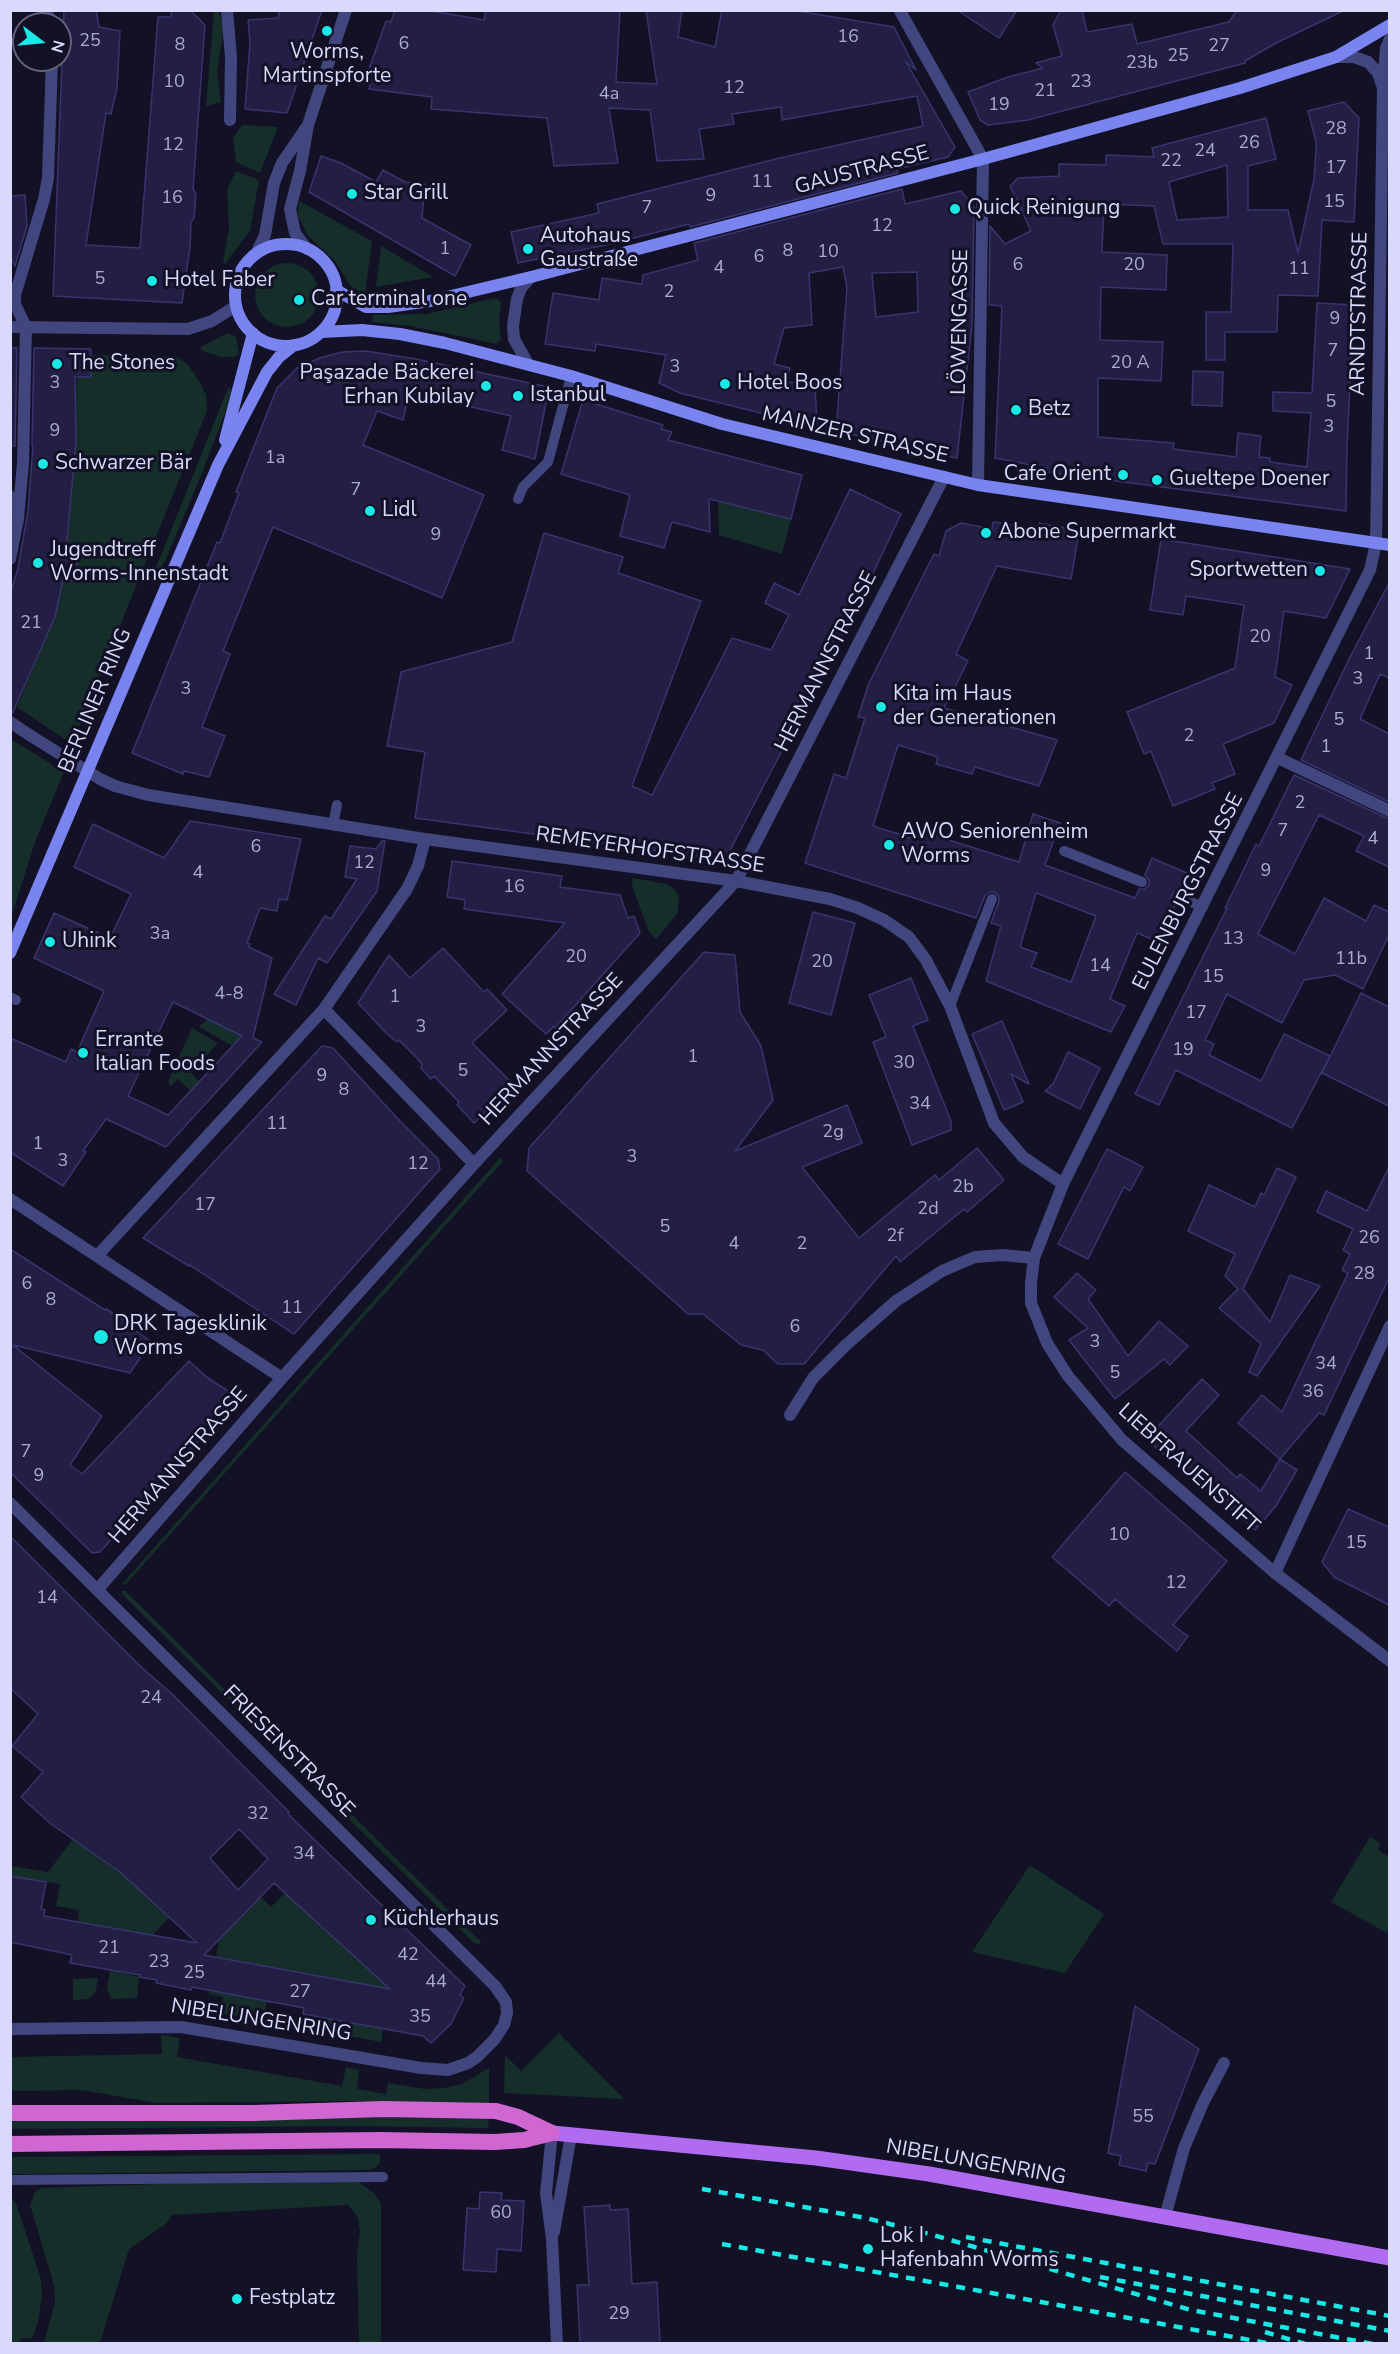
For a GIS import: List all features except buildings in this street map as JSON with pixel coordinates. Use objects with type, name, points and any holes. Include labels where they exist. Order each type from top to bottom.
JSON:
[{"type":"highway","points":[[10,2114],[253,2113],[383,2109],[496,2111],[518,2117],[552,2133]]},
{"type":"highway","points":[[10,2144],[380,2140],[495,2142],[524,2140],[552,2133]]},
{"type":"main road","name":"GAUSTRASSE","points":[[336,290],[366,307],[388,307],[430,301],[531,277],[983,159],[1240,87],[1336,57],[1389,25]]},
{"type":"main road","points":[[281,245],[307,249],[327,265],[333,277],[336,290],[335,308],[321,332],[304,343],[285,346],[267,342],[253,333],[243,321],[236,306],[236,286],[239,277],[243,268],[256,254],[281,245]]},
{"type":"main road","name":"MAINZER STRASSE","points":[[321,332],[362,330],[400,334],[571,376],[722,424],[978,485],[1389,545]]},
{"type":"main road","name":"BERLINER RING","points":[[218,465],[253,333]]},
{"type":"main road","name":"BERLINER RING","points":[[10,953],[218,465],[267,372],[279,357],[294,345]]},
{"type":"main road","name":"NIBELUNGENRING","points":[[552,2133],[828,2160],[929,2174],[1389,2258]]},
{"type":"street","points":[[227,10],[231,57],[230,120]]},
{"type":"street","points":[[307,249],[295,233],[290,209],[300,171],[308,125],[346,10]]},
{"type":"street","points":[[900,11],[983,159]]},
{"type":"street","name":"ARNDTSTRASSE","points":[[1376,543],[1383,86],[1386,48],[1389,39]]},
{"type":"street","points":[[1336,57],[1354,57],[1368,62],[1378,73],[1383,86]]},
{"type":"street","points":[[10,559],[18,519],[24,447],[26,327],[13,303],[44,199],[48,178],[52,72]]},
{"type":"street","points":[[256,254],[264,241],[274,183],[282,163],[308,125]]},
{"type":"street","name":"LÖWENGASSE","points":[[978,485],[983,159]]},
{"type":"street","points":[[528,364],[514,339],[513,326],[521,288],[531,277]]},
{"type":"street","points":[[10,327],[189,329],[212,321],[236,306]]},
{"type":"street","name":"HERMANNSTRASSE","points":[[98,1589],[282,1378],[474,1164],[736,881],[944,477]]},
{"type":"street","name":"EULENBURGSTRASSE","points":[[1034,1258],[1063,1184],[1370,570],[1376,543]]},
{"type":"street","name":"REMEYERHOFSTRASSE","points":[[10,722],[115,786],[148,795],[425,839],[736,881],[830,899],[858,908],[884,920],[909,937],[926,960],[950,1006],[994,1123],[1023,1157],[1063,1184]]},
{"type":"street","points":[[1278,758],[1389,812]]},
{"type":"street","points":[[97,1256],[324,1009],[407,889],[418,866],[425,839]]},
{"type":"street","points":[[324,1009],[474,1164]]},
{"type":"street","points":[[10,1199],[282,1378]]},
{"type":"street","points":[[790,1415],[813,1378],[896,1300],[942,1271],[975,1257],[1003,1255],[1034,1258]]},
{"type":"street","name":"LIEBFRAUENSTIFT","points":[[1034,1258],[1031,1303],[1047,1343],[1068,1376],[1122,1440],[1275,1573],[1389,1661]]},
{"type":"street","points":[[1275,1573],[1389,1326]]},
{"type":"street","name":"FRIESENSTRASSE","points":[[10,1503],[495,1986],[506,2002],[507,2013],[504,2025],[494,2040]]},
{"type":"street","name":"NIBELUNGENRING","points":[[10,2029],[181,2026],[435,2070],[448,2070],[468,2063],[494,2040]]},
{"type":"street","points":[[1165,2217],[1184,2148],[1203,2103],[1224,2063]]},
{"type":"street","points":[[552,2133],[546,2193],[552,2239],[557,2343]]},
{"type":"street","points":[[552,2239],[571,2135]]},
{"type":"lane","points":[[519,499],[523,487],[548,462],[571,376]]},
{"type":"lane","points":[[10,495],[18,519]]},
{"type":"lane","points":[[333,825],[337,805]]},
{"type":"lane","points":[[1064,851],[1142,882]]},
{"type":"lane","points":[[1179,897],[1203,907]]},
{"type":"lane","points":[[950,1006],[992,899]]},
{"type":"lane","points":[[10,2180],[384,2176]]},
{"type":"green space","points":[[214,11],[219,11],[224,29],[217,71],[221,102],[206,106]]},
{"type":"green space","points":[[242,125],[278,127],[260,173],[236,162],[233,138]]},
{"type":"green space","points":[[236,171],[259,180],[250,231],[225,264],[223,262],[229,228],[227,189]]},
{"type":"green space","points":[[299,201],[372,241],[365,293],[352,288],[335,261],[308,236],[298,216]]},
{"type":"green space","points":[[381,246],[433,277],[376,287]]},
{"type":"green space","points":[[287,263],[305,269],[313,277],[319,295],[313,313],[305,321],[287,327],[269,321],[261,313],[255,295],[261,277],[269,269]]},
{"type":"green space","points":[[495,298],[501,302],[499,322],[501,339],[497,344],[410,326],[372,322],[373,315],[427,314]]},
{"type":"green space","points":[[228,333],[236,337],[239,354],[233,357],[221,357],[199,348]]},
{"type":"green space","points":[[91,355],[176,356],[188,365],[198,379],[206,395],[207,411],[72,744],[17,707],[55,617],[62,579],[75,581],[78,554],[66,551],[76,442],[76,390],[77,377],[90,377]]},
{"type":"green space","points":[[228,388],[232,390],[227,408],[200,478],[166,559],[156,576],[153,575]]},
{"type":"green space","points":[[718,501],[791,519],[782,554],[719,535]]},
{"type":"green space","points":[[11,739],[64,772],[35,842],[11,918]]},
{"type":"green space","points":[[633,878],[667,884],[678,895],[677,914],[656,939],[649,932],[632,886]]},
{"type":"green space","points":[[209,1018],[247,1036],[236,1048],[199,1027]]},
{"type":"green space","points":[[192,1028],[218,1043],[191,1073],[200,1082],[191,1091],[178,1079],[170,1086],[168,1081]]},
{"type":"green space","points":[[500,1158],[503,1161],[127,1583],[121,1585]]},
{"type":"green space","points":[[121,1591],[125,1591],[481,1942],[474,1943]]},
{"type":"green space","points":[[1370,1837],[1381,1844],[1378,1850],[1389,1857],[1389,1934],[1331,1902]]},
{"type":"green space","points":[[73,1839],[120,1872],[170,1917],[145,1943],[146,1934],[78,1922],[79,1910],[56,1906],[60,1884],[11,1876],[11,1866],[48,1872]]},
{"type":"green space","points":[[1030,1865],[1104,1914],[1065,1973],[972,1952]]},
{"type":"green space","points":[[285,1893],[391,1990],[322,1984],[323,1976],[216,1957],[219,1940],[261,1897],[271,1907]]},
{"type":"green space","points":[[110,1970],[139,1977],[137,1998],[111,1999],[107,1988]]},
{"type":"green space","points":[[98,1978],[96,1991],[89,1999],[73,2000],[73,1979]]},
{"type":"green space","points":[[210,1990],[267,2000],[263,2021],[220,2013],[223,1997],[209,1994]]},
{"type":"green space","points":[[325,2018],[383,2029],[381,2042],[323,2031]]},
{"type":"green space","points":[[559,2033],[624,2099],[504,2093],[505,2055],[521,2071]]},
{"type":"green space","points":[[161,2035],[180,2038],[177,2057],[342,2086],[346,2067],[359,2070],[357,2089],[386,2094],[388,2083],[425,2089],[444,2088],[462,2084],[489,2068],[489,2103],[349,2101],[156,2103],[82,2090],[11,2091],[10,2057],[162,2054]]},
{"type":"green space","points":[[489,2118],[488,2128],[350,2126],[11,2129],[10,2120]]},
{"type":"green space","points":[[380,2154],[380,2163],[368,2170],[11,2174],[11,2157]]},
{"type":"green space","points":[[358,2182],[374,2193],[381,2204],[381,2343],[359,2343],[357,2255],[360,2231],[358,2219],[347,2205],[172,2215],[167,2223],[129,2249],[100,2343],[44,2343],[55,2302],[54,2285],[30,2205],[35,2192],[41,2188],[187,2183]]},
{"type":"green space","points":[[10,2195],[16,2203],[41,2280],[42,2296],[38,2322],[32,2338],[21,2339],[18,2344],[11,2343]]},
{"type":"railway","points":[[702,2189],[866,2218],[933,2235],[1191,2310],[1373,2344]]},
{"type":"railway","points":[[966,2237],[1390,2316]]},
{"type":"railway","points":[[722,2244],[1272,2344]]},
{"type":"railway","points":[[1100,2277],[1390,2331]]},
{"type":"railway","points":[[1265,2332],[1305,2344]]},
{"type":"place","name":"Worms, Martinspforte","points":[[327,31]]},
{"type":"place","name":"Star Grill","points":[[352,194]]},
{"type":"place","name":"Quick Reinigung","points":[[955,209]]},
{"type":"place","name":"Autohaus Gaustraße","points":[[528,249]]},
{"type":"place","name":"Hotel Faber","points":[[152,281]]},
{"type":"place","name":"Car terminal one","points":[[299,300]]},
{"type":"place","name":"The Stones","points":[[57,364]]},
{"type":"place","name":"Hotel Boos","points":[[725,384]]},
{"type":"place","name":"Paşazade Bäckerei Erhan Kubilay","points":[[486,386]]},
{"type":"place","name":"Istanbul","points":[[518,396]]},
{"type":"place","name":"Betz","points":[[1016,410]]},
{"type":"place","name":"Schwarzer Bär","points":[[43,464]]},
{"type":"place","name":"Cafe Orient","points":[[1123,475]]},
{"type":"place","name":"Gueltepe Doener","points":[[1157,480]]},
{"type":"place","name":"Lidl","points":[[370,511]]},
{"type":"place","name":"Abone Supermarkt","points":[[986,533]]},
{"type":"place","name":"Jugendtreff Worms-Innenstadt","points":[[38,563]]},
{"type":"place","name":"Sportwetten","points":[[1320,571]]},
{"type":"place","name":"Kita im Haus der Generationen","points":[[881,707]]},
{"type":"place","name":"AWO Seniorenheim Worms","points":[[889,845]]},
{"type":"place","name":"Uhink","points":[[50,942]]},
{"type":"place","name":"Errante Italian Foods","points":[[83,1053]]},
{"type":"place","name":"DRK Tagesklinik Worms","points":[[101,1337]]},
{"type":"place","name":"Küchlerhaus","points":[[371,1920]]},
{"type":"place","name":"Lok I Hafenbahn Worms","points":[[868,2249]]},
{"type":"place","name":"Festplatz","points":[[237,2299]]}]
